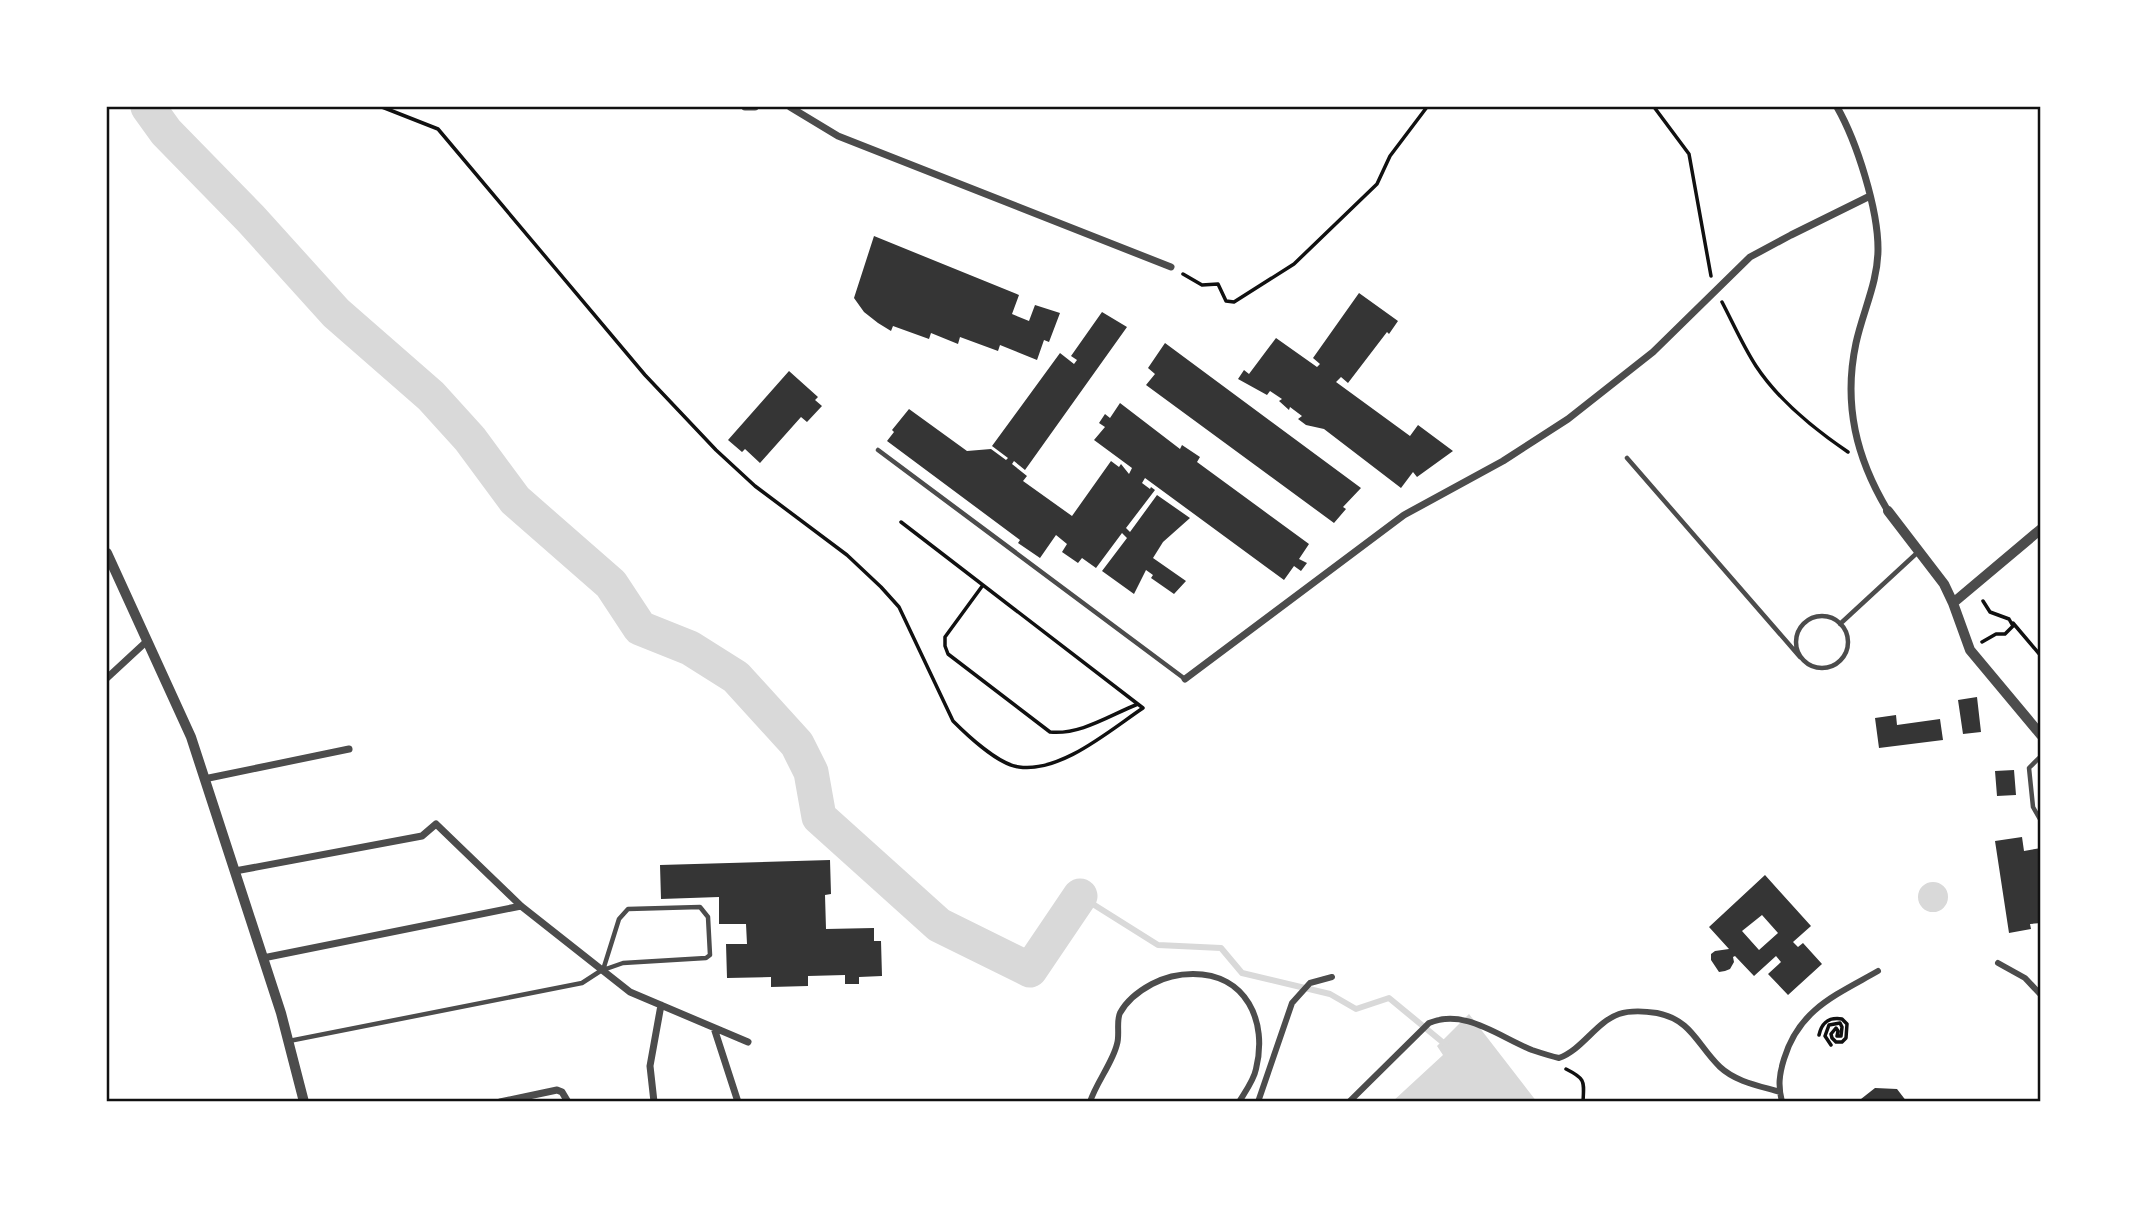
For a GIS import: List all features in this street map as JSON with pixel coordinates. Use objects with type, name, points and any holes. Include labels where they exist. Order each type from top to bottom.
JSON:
[{"type":"street","points":[[745,107],[755,107]]},
{"type":"street","points":[[790,107],[838,136],[1171,267]]},
{"type":"street","points":[[1838,107],[1851,131],[1870,196],[1878,248],[1875,279],[1856,342],[1850,389],[1858,446],[1870,481],[1888,511],[1944,584],[1970,650],[2041,735]]},
{"type":"street","points":[[1185,679],[1404,514],[1503,461],[1568,419],[1653,352],[1750,257],[1870,196]]},
{"type":"street","points":[[1953,603],[2041,529]]},
{"type":"street","points":[[107,553],[191,737],[289,1041],[304,1102]]},
{"type":"street","points":[[107,678],[147,641]]},
{"type":"street","points":[[204,779],[349,749]]},
{"type":"street","points":[[235,871],[422,836],[436,824],[521,906],[630,992],[748,1042]]},
{"type":"street","points":[[263,958],[521,906]]},
{"type":"street","points":[[1998,964],[2025,978],[2041,995]]},
{"type":"street","points":[[1782,1102],[1779,1077],[1790,1039],[1802,1022],[1817,1008],[1878,971]]},
{"type":"street","points":[[1090,1102],[1100,1076],[1117,1046],[1119,1014],[1136,993],[1169,977],[1203,974],[1232,984],[1253,1009],[1259,1052],[1256,1071],[1239,1102]]},
{"type":"street","points":[[1258,1102],[1292,1003],[1310,984],[1332,977]]},
{"type":"street","points":[[654,1102],[650,1066],[661,1005]]},
{"type":"street","points":[[1349,1102],[1429,1023],[1443,1018],[1470,1021],[1532,1050],[1559,1058],[1571,1052],[1615,1015],[1646,1011],[1680,1021],[1692,1031],[1721,1068],[1740,1080],[1780,1092]]},
{"type":"street","points":[[714,1028],[738,1102]]},
{"type":"street","points":[[500,1102],[557,1090],[568,1102]]},
{"type":"lane","points":[[878,450],[1185,679]]},
{"type":"lane","points":[[1627,458],[1800,657],[1806,663],[1823,668],[1838,662],[1847,648],[1845,631],[1840,624],[1825,617],[1808,620],[1802,625],[1796,641],[1800,657]]},
{"type":"lane","points":[[1840,624],[1918,552]]},
{"type":"lane","points":[[2041,757],[2029,768],[2033,807],[2041,821]]},
{"type":"lane","points":[[289,1041],[582,983],[603,970],[624,963],[706,958],[710,955],[708,917],[700,907],[628,909],[619,919],[603,970]]},
{"type":"path","points":[[382,107],[438,129],[645,375],[706,441],[755,486],[847,555],[881,587],[899,607],[953,721],[967,735],[995,756],[1017,768],[1049,764],[1069,757],[1143,708],[901,522]]},
{"type":"path","points":[[1171,267],[1202,285],[1218,284],[1226,301],[1234,302],[1243,298],[1294,264],[1377,184],[1390,156],[1427,107]]},
{"type":"path","points":[[1654,107],[1689,154],[1709,270],[1717,292],[1756,366],[1815,429],[1864,463]]},
{"type":"path","points":[[983,585],[945,637],[948,654],[1050,732],[1078,730],[1138,704]]},
{"type":"path","points":[[1983,601],[1990,612],[2012,622],[2041,656]]},
{"type":"path","points":[[1982,642],[1996,634],[2011,631],[2012,622]]},
{"type":"path","points":[[1819,1035],[1826,1021],[1833,1018],[1842,1019],[1847,1024],[1846,1038],[1842,1042],[1836,1042],[1831,1034],[1836,1028],[1837,1036],[1841,1036],[1842,1027],[1840,1023],[1829,1025],[1825,1036],[1831,1045]]},
{"type":"path","points":[[1559,1058],[1562,1068],[1581,1077],[1583,1102]]},
{"type":"shaded area","points":[[1933,882],[1939,883],[1947,891],[1947,903],[1939,911],[1933,912],[1927,911],[1919,903],[1918,897],[1919,891],[1927,883]]},
{"type":"shaded area","points":[[1469,1014],[1537,1102],[1392,1102],[1443,1055],[1437,1046]]},
{"type":"building","points":[[874,236],[1019,295],[1012,314],[1029,321],[1035,305],[1060,313],[1049,342],[1044,340],[1037,360],[1000,345],[998,351],[960,337],[958,344],[931,333],[929,339],[893,326],[891,331],[878,323],[864,312],[854,298]]},
{"type":"building","points":[[1359,293],[1398,321],[1348,383],[1341,377],[1336,382],[1410,436],[1418,425],[1453,451],[1417,477],[1413,472],[1401,488],[1324,429],[1306,425],[1298,419],[1302,416],[1279,401],[1282,399],[1270,391],[1267,395],[1238,379],[1244,370],[1249,374],[1276,338],[1317,367],[1320,364],[1313,358]]},
{"type":"building","points":[[1102,312],[1127,327],[1025,470],[1014,461],[1012,464],[1027,476],[1023,481],[1072,516],[1111,461],[1119,467],[1121,464],[1129,474],[1132,468],[1094,440],[1105,427],[1099,423],[1105,414],[1110,418],[1120,403],[1180,449],[1182,445],[1200,457],[1197,462],[1309,544],[1299,559],[1307,563],[1301,571],[1294,566],[1284,580],[1145,478],[1142,483],[1155,490],[1126,528],[1130,532],[1157,495],[1190,518],[1163,542],[1153,558],[1186,581],[1174,594],[1151,578],[1153,575],[1146,570],[1134,594],[1102,571],[1127,538],[1122,533],[1096,568],[1082,558],[1078,563],[1062,552],[1067,544],[1056,535],[1040,558],[1018,543],[1020,540],[887,441],[894,432],[892,430],[909,409],[967,451],[991,449],[1006,460],[1008,458],[992,446],[1060,353],[1074,364],[1077,360],[1071,356]]},
{"type":"building","points":[[1165,343],[1361,488],[1343,507],[1346,509],[1334,523],[1146,385],[1155,374],[1148,368]]},
{"type":"building","points":[[789,371],[818,397],[815,400],[822,406],[807,422],[801,417],[760,463],[745,449],[742,452],[728,440]]},
{"type":"building","points":[[1977,697],[1981,732],[1963,734],[1958,700]]},
{"type":"building","points":[[1896,715],[1897,725],[1940,719],[1943,740],[1879,748],[1875,718]]},
{"type":"building","points":[[2014,770],[2016,795],[1997,796],[1995,771]]},
{"type":"building","points":[[2022,837],[2024,851],[2041,848],[2041,923],[2030,924],[2031,929],[2009,933],[1995,841]]},
{"type":"building","points":[[830,860],[831,894],[825,895],[826,929],[874,928],[874,941],[881,941],[882,976],[859,977],[859,984],[845,984],[845,975],[808,976],[808,986],[771,987],[771,977],[727,978],[726,944],[747,944],[746,924],[719,924],[719,897],[661,899],[660,865]]},
{"type":"building","points":[[1765,875],[1811,926],[1793,942],[1798,947],[1803,943],[1822,964],[1788,995],[1768,974],[1781,962],[1776,956],[1754,976],[1735,956],[1730,969],[1719,972],[1711,960],[1711,954],[1729,949],[1709,927]],"holes":[[[1762,915],[1778,933],[1759,950],[1742,931]]]},
{"type":"building","points":[[1875,1088],[1897,1089],[1907,1102],[1861,1102],[1861,1099]]},
{"type":"waterway","points":[[148,107],[166,132],[251,219],[336,313],[431,396],[470,439],[515,500],[611,584],[640,628],[690,648],[736,677],[797,744],[811,772],[819,817],[939,925],[1030,970],[1080,896]]},
{"type":"waterway","points":[[1080,896],[1158,945],[1221,948],[1242,973],[1330,994],[1356,1009],[1389,998],[1446,1045]]}]
